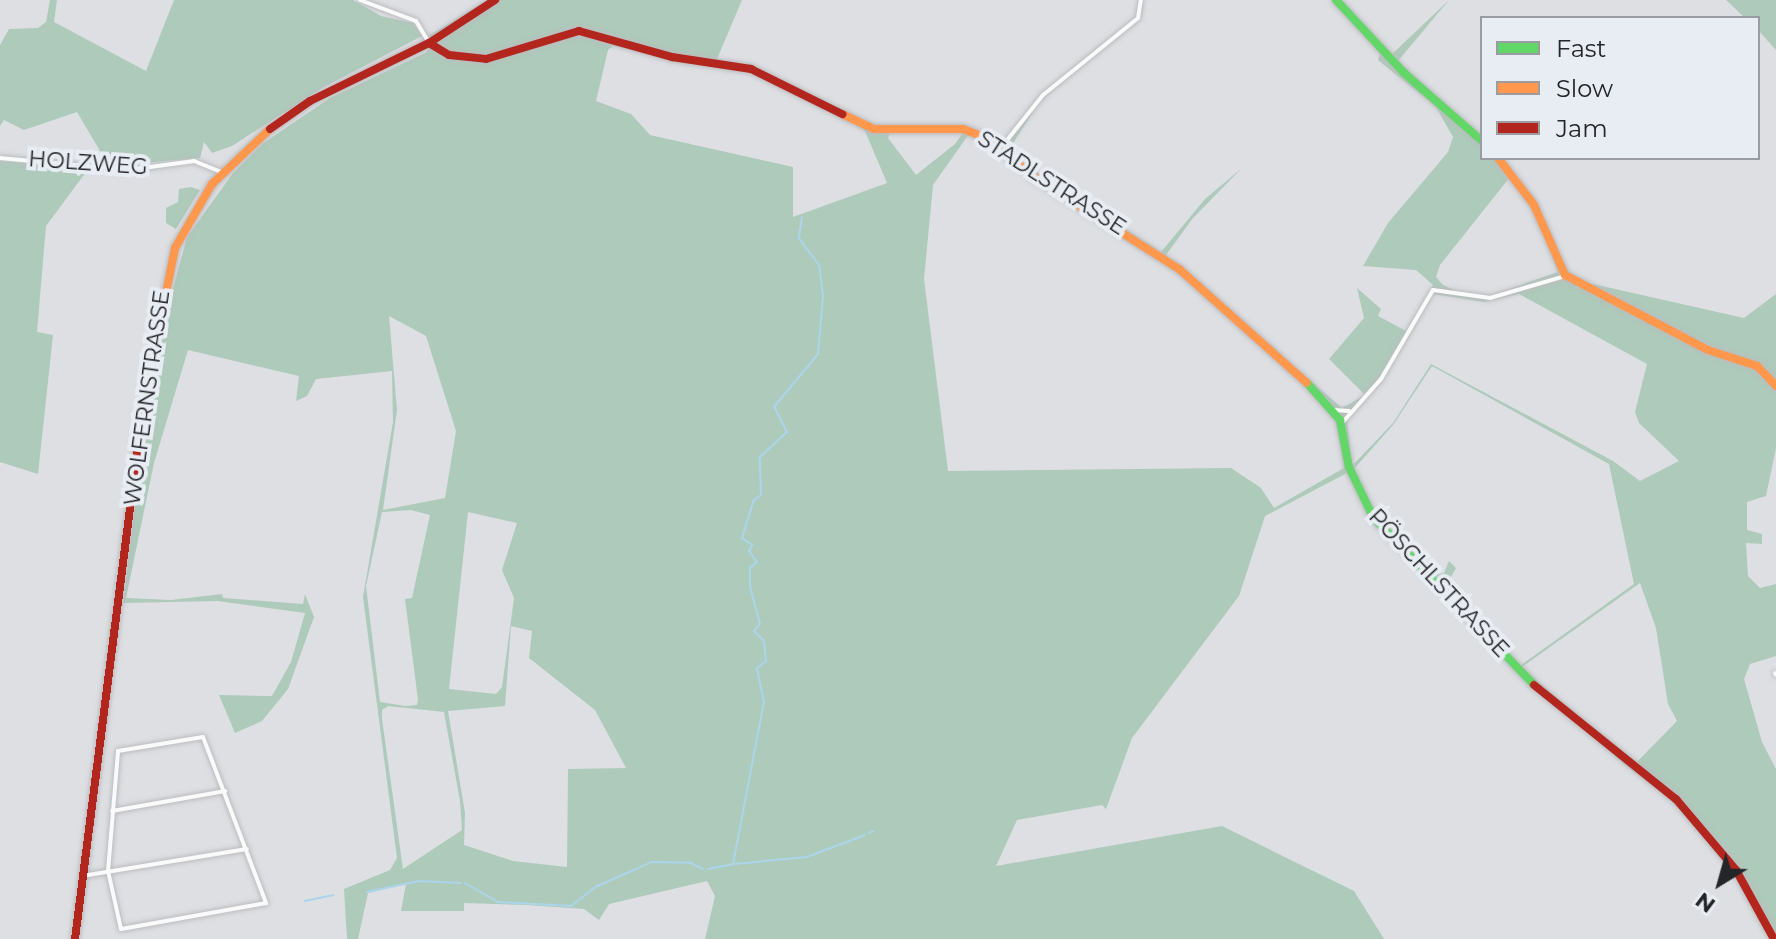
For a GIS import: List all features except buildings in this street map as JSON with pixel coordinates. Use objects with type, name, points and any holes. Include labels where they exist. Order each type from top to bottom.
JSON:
[{"type":"street","points":[[360,0],[416,21],[429,43]]},
{"type":"street","name":"WOLFERNSTRASSE","points":[[75,939],[160,295],[181,234],[221,172],[257,138],[310,101],[429,43],[495,0]]},
{"type":"street","points":[[1000,149],[1043,95],[1138,18],[1141,0]]},
{"type":"street","points":[[1336,0],[1398,67],[1480,139]]},
{"type":"street","name":"STADLSTRASSE","points":[[429,43],[449,55],[486,59],[579,31],[672,57],[751,69],[874,129],[969,130],[1000,149],[1034,177],[1179,269],[1334,410],[1341,425]]},
{"type":"street","name":"HOLZWEG","points":[[0,158],[128,170],[194,161],[221,172]]},
{"type":"street","points":[[1500,160],[1534,205],[1565,275],[1708,350],[1767,373],[1776,383]]},
{"type":"street","points":[[1341,425],[1349,411],[1376,386],[1433,290],[1490,298],[1565,275]]},
{"type":"street","points":[[1334,410],[1349,411]]},
{"type":"street","name":"PÖSCHLSTRASSE","points":[[1341,425],[1349,467],[1373,517],[1546,697],[1676,799],[1736,870],[1774,939]]},
{"type":"street","points":[[203,737],[266,903],[135,928],[119,926],[108,871],[112,811],[121,750],[203,737]]},
{"type":"street","points":[[112,811],[225,791]]},
{"type":"street","points":[[82,876],[247,849]]},
{"type":"green space","points":[[50,0],[57,0],[54,22],[146,71],[174,0],[353,0],[381,16],[413,23],[422,36],[324,87],[232,146],[212,153],[204,142],[200,158],[109,166],[77,112],[24,130],[4,120],[0,126],[0,45],[9,29],[38,28],[46,22]]},
{"type":"green space","points":[[487,0],[742,0],[717,59],[765,72],[863,122],[891,129],[888,138],[916,175],[955,144],[967,127],[998,142],[1010,135],[1036,100],[1102,43],[1038,104],[1007,153],[1161,252],[1205,199],[1242,168],[1193,218],[1166,255],[1342,408],[1365,395],[1329,359],[1364,318],[1357,288],[1381,309],[1378,316],[1408,332],[1433,285],[1416,270],[1363,266],[1388,223],[1448,152],[1453,137],[1436,107],[1378,60],[1380,53],[1333,0],[1340,0],[1390,56],[1449,0],[1398,61],[1480,136],[1480,160],[1503,160],[1520,180],[1566,271],[1584,282],[1744,318],[1776,294],[1776,448],[1766,496],[1747,502],[1747,530],[1762,534],[1762,544],[1746,543],[1748,576],[1760,588],[1776,584],[1776,656],[1750,664],[1744,679],[1762,742],[1776,769],[1776,939],[1743,886],[1681,807],[1626,766],[1485,640],[1373,521],[1347,473],[1265,516],[1239,596],[1132,738],[1106,809],[1102,805],[1017,820],[996,866],[1222,826],[1354,891],[1384,939],[705,939],[715,896],[707,881],[609,904],[599,920],[584,909],[527,905],[464,903],[464,911],[401,911],[406,884],[368,893],[358,939],[347,939],[344,889],[390,870],[397,858],[363,597],[393,422],[392,371],[316,379],[307,396],[296,401],[299,376],[188,350],[154,463],[126,598],[171,600],[222,594],[223,598],[303,604],[305,594],[314,617],[288,689],[262,721],[235,733],[219,695],[272,696],[291,662],[305,613],[218,601],[123,603],[152,366],[187,237],[233,173],[262,144],[330,98],[427,52],[430,35]],"holes":[[[613,46],[753,72],[854,122],[865,131],[887,183],[793,217],[793,167],[650,135],[631,114],[596,101],[608,50]],[[969,134],[1177,271],[1292,371],[1334,414],[1344,468],[1274,508],[1261,488],[1231,468],[948,471],[924,279],[933,185]],[[1510,177],[1537,218],[1558,272],[1489,296],[1466,295],[1443,285],[1436,277],[1440,265]],[[1433,294],[1484,302],[1519,294],[1647,364],[1635,412],[1639,423],[1679,461],[1640,481],[1613,461],[1431,364],[1393,423],[1352,466],[1347,419],[1381,383]],[[389,316],[426,336],[456,431],[445,498],[383,510],[397,410]],[[1432,366],[1609,464],[1634,584],[1520,666],[1446,586],[1456,568],[1449,561],[1444,573],[1434,575],[1376,517],[1353,470],[1393,425]],[[411,510],[430,515],[412,598],[405,599],[417,705],[380,702],[366,586],[382,512]],[[468,512],[517,523],[502,570],[514,598],[502,687],[496,694],[449,689]],[[1640,583],[1656,628],[1668,704],[1677,721],[1634,765],[1522,667]],[[511,626],[532,631],[529,658],[595,710],[626,768],[568,769],[567,867],[513,861],[464,845],[465,813],[448,711],[505,706]],[[388,706],[444,712],[460,801],[462,830],[403,869],[382,710]]]},
{"type":"green space","points":[[1726,0],[1776,0],[1776,50],[1760,32],[1760,16],[1743,16]]},
{"type":"green space","points":[[0,161],[89,168],[46,226],[37,332],[53,335],[38,474],[0,462]]},
{"type":"green space","points":[[191,187],[200,190],[176,229],[166,223],[166,208],[178,202],[179,189]]},
{"type":"waterway","points":[[708,869],[733,864],[764,702],[757,668],[766,661],[764,641],[754,631],[760,624],[750,587],[750,568],[757,562],[749,551],[752,545],[742,538],[753,501],[761,495],[760,457],[787,432],[774,407],[818,354],[823,296],[819,265],[799,238],[802,217]]},
{"type":"waterway","points":[[869,833],[874,831]]},
{"type":"waterway","points":[[735,864],[807,857],[865,835]]},
{"type":"waterway","points":[[465,883],[498,902],[571,906],[595,887],[652,862],[691,863],[703,869]]},
{"type":"waterway","points":[[367,892],[419,881],[461,883]]},
{"type":"waterway","points":[[305,901],[333,895]]},
{"type":"traffic: fast","points":[[1336,0],[1404,73],[1480,139]]},
{"type":"traffic: fast","points":[[1307,383],[1340,420],[1349,467],[1373,517],[1534,685]]},
{"type":"traffic: slow","points":[[842,114],[874,129],[963,129],[987,138],[1034,177],[1179,269],[1307,383]]},
{"type":"traffic: slow","points":[[143,407],[175,248],[212,184],[270,129]]},
{"type":"traffic: slow","points":[[1500,160],[1534,205],[1565,275],[1708,350],[1757,366],[1776,386]]},
{"type":"traffic: jam","points":[[270,129],[310,101],[429,43],[495,0]]},
{"type":"traffic: jam","points":[[429,43],[449,55],[486,59],[579,31],[672,57],[751,69],[842,114]]},
{"type":"traffic: jam","points":[[75,939],[143,407]]},
{"type":"traffic: jam","points":[[1534,685],[1676,799],[1736,870],[1774,939]]}]
